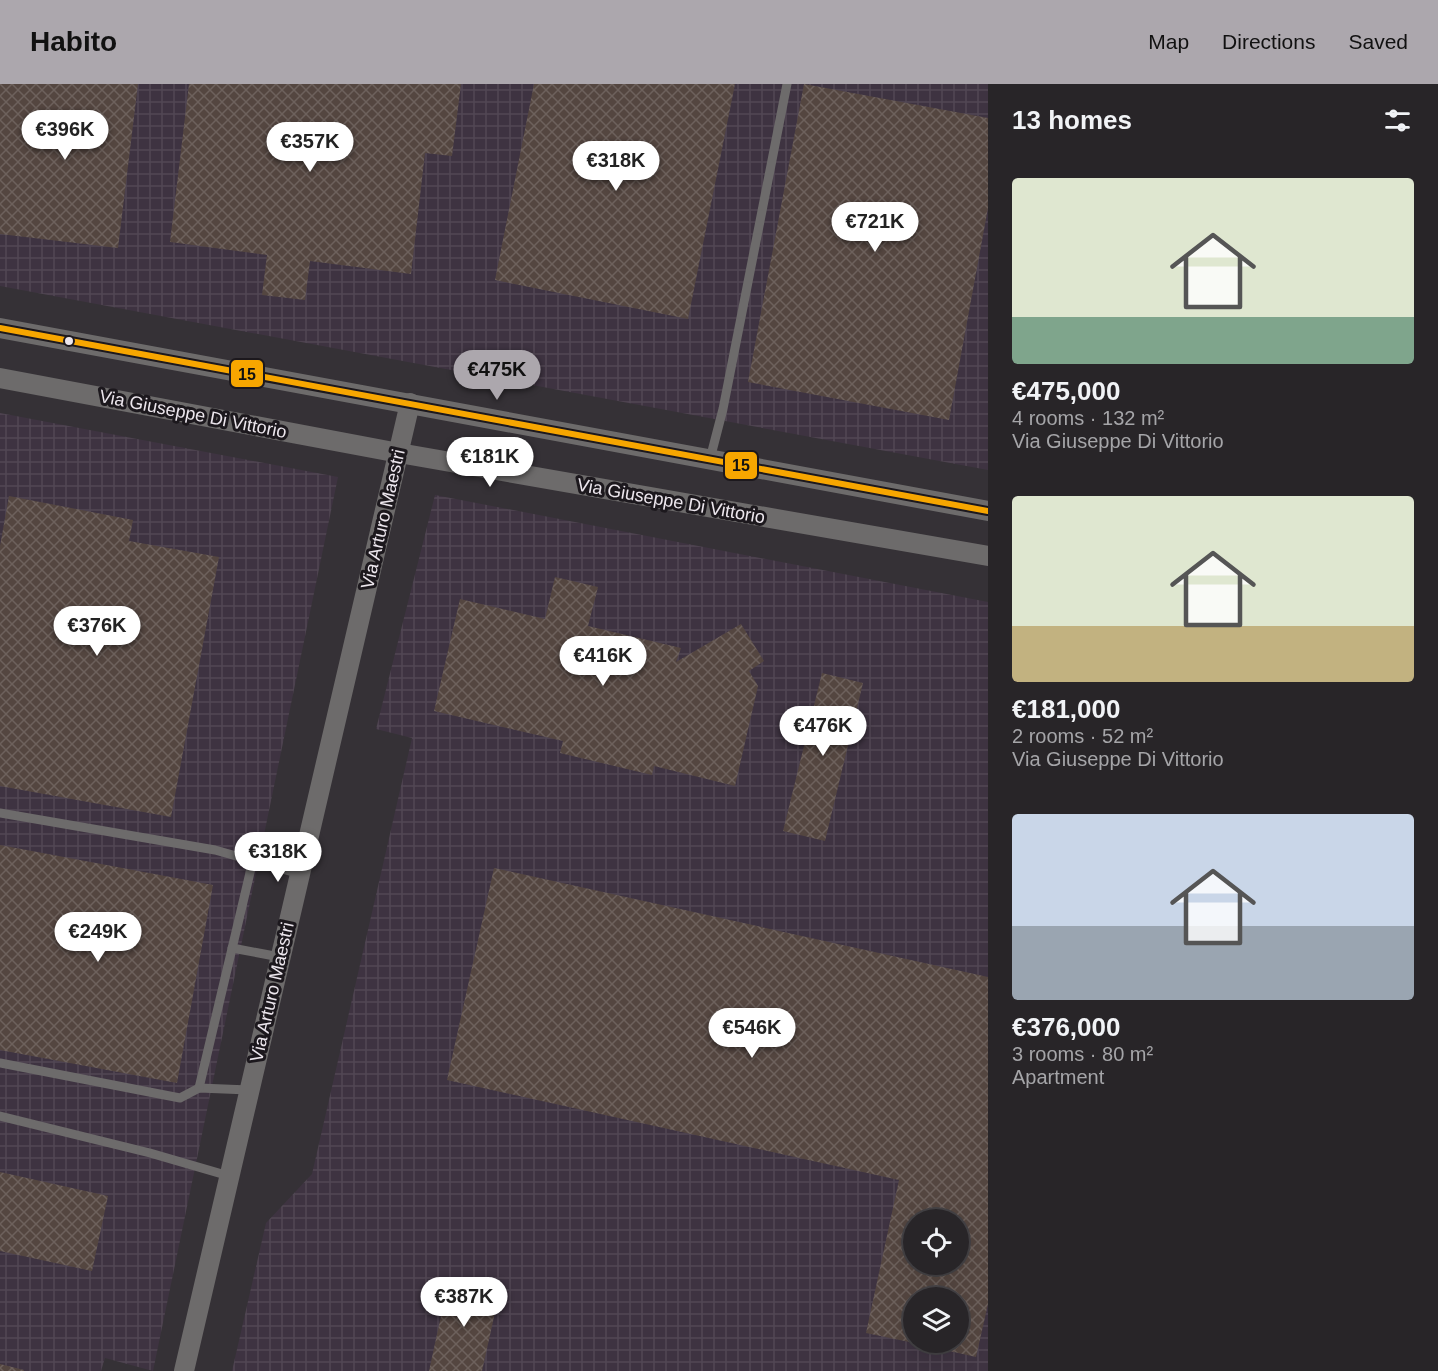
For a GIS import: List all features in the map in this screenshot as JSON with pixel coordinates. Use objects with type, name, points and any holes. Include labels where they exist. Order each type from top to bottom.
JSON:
[{"type":"street","points":[[0,327],[988,511]]},
{"type":"street","name":"Via Giuseppe Di Vittorio","points":[[0,378],[399,453],[988,556]]},
{"type":"street","name":"Via Arturo Maestri","points":[[184,1371],[410,403]]},
{"type":"lane","points":[[711,459],[723,409],[787,84]]},
{"type":"lane","points":[[0,813],[215,850],[300,874]]},
{"type":"lane","points":[[199,1088],[253,860]]},
{"type":"lane","points":[[232,948],[280,957]]},
{"type":"lane","points":[[0,1063],[180,1098],[199,1088],[249,1090]]},
{"type":"lane","points":[[0,1116],[150,1152],[229,1176]]},
{"type":"shaded area","points":[[0,84],[988,84],[988,470],[0,286]]},
{"type":"shaded area","points":[[0,413],[338,477],[153,1371],[105,1358],[101,1371],[0,1371]]},
{"type":"shaded area","points":[[435,495],[988,602],[988,1371],[232,1371],[266,1223],[312,1174],[412,738],[376,729]]},
{"type":"building","points":[[0,84],[138,84],[118,248],[0,234]]},
{"type":"building","points":[[189,84],[461,84],[452,156],[425,153],[411,274],[310,261],[305,300],[262,295],[267,255],[170,242]]},
{"type":"building","points":[[534,84],[735,84],[688,319],[495,280]]},
{"type":"building","points":[[804,84],[988,118],[988,208],[949,420],[748,382]]},
{"type":"building","points":[[9,496],[133,520],[129,541],[219,557],[171,817],[0,786],[0,546]]},
{"type":"building","points":[[555,577],[598,587],[588,626],[681,648],[676,662],[741,624],[764,661],[749,671],[758,686],[735,786],[654,766],[652,775],[560,753],[563,741],[434,711],[460,599],[545,619]]},
{"type":"building","points":[[822,673],[863,683],[825,841],[783,831]]},
{"type":"building","points":[[0,845],[213,885],[177,1083],[0,1050]]},
{"type":"building","points":[[494,868],[988,977],[988,1304],[976,1357],[958,1353],[969,1353],[969,1287],[903,1287],[903,1341],[866,1333],[899,1180],[447,1080]]},
{"type":"building","points":[[0,1172],[108,1196],[92,1271],[0,1251]]},
{"type":"building","points":[[449,1279],[500,1290],[482,1371],[429,1371]]},
{"type":"building","points":[[0,1364],[24,1370],[24,1371],[0,1371]]},
{"type":"transit line","name":"15","points":[[0,328],[988,511]]}]
